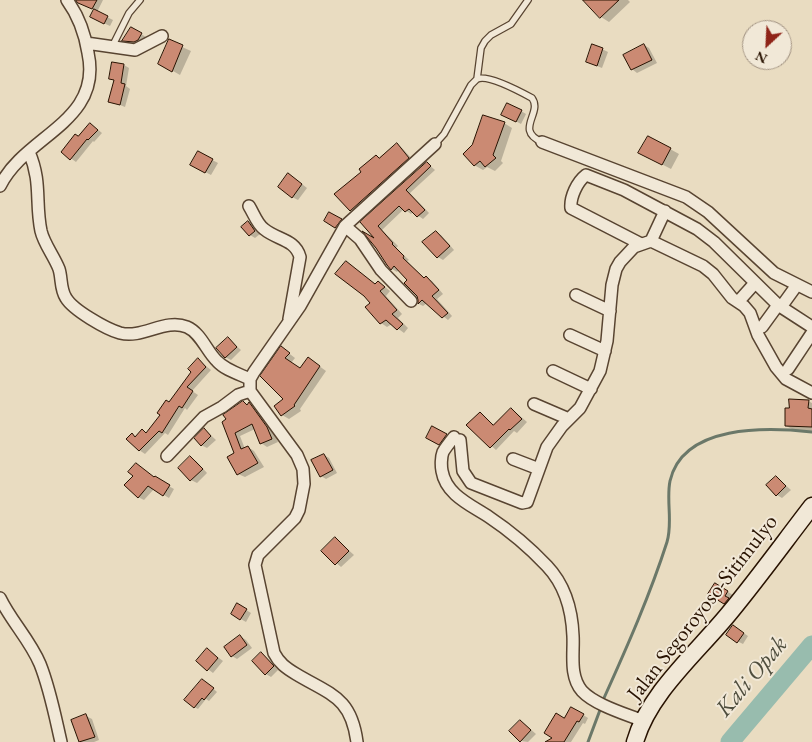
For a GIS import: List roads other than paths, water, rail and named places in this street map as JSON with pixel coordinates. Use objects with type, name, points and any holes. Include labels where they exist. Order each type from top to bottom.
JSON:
[{"type":"main road","name":"Jalan Segoroyoso-Sitimulyo","points":[[634,742],[643,721],[669,682],[732,611],[812,506]]},
{"type":"street","points":[[0,186],[11,169],[74,114],[84,97],[89,83],[90,60],[80,22],[67,0]]},
{"type":"street","points":[[86,43],[135,50],[162,36]]},
{"type":"street","points":[[542,142],[686,197],[708,212],[774,272],[812,292]]},
{"type":"street","points":[[357,742],[352,717],[345,705],[337,698],[282,665],[274,653],[255,560],[295,518],[301,503],[304,484],[303,469],[297,455],[250,391],[250,379],[305,299],[345,226],[436,144]]},
{"type":"street","points":[[29,152],[36,171],[41,231],[58,268],[62,290],[71,304],[79,311],[119,332],[140,333],[171,325],[189,328],[196,333],[218,362],[250,379]]},
{"type":"street","points":[[812,327],[780,306],[754,283],[714,242],[697,229],[650,202],[600,180],[586,175],[581,178],[570,200],[571,208],[706,268],[717,278],[732,298],[746,309],[752,317],[758,335],[776,367],[786,379],[812,393]]},
{"type":"street","points":[[250,206],[259,224],[264,229],[298,250],[300,257],[289,323]]},
{"type":"street","points":[[643,721],[594,700],[582,690],[576,680],[574,668],[574,636],[570,604],[562,587],[549,568],[533,553],[495,522],[453,493],[444,480],[441,467],[442,454],[457,438],[463,471],[471,484],[522,503],[528,502],[547,447],[562,426],[580,408],[600,371],[605,351],[612,285],[616,269],[626,256],[646,242],[665,211]]},
{"type":"street","points":[[345,226],[360,239],[380,270],[411,302]]},
{"type":"street","points":[[738,302],[754,283]]},
{"type":"street","points":[[762,327],[794,290]]},
{"type":"street","points":[[576,295],[610,311]]},
{"type":"street","points":[[778,357],[789,367],[812,333]]},
{"type":"street","points":[[570,335],[605,351]]},
{"type":"street","points":[[554,371],[591,389]]},
{"type":"street","points":[[167,456],[204,417],[238,395],[250,391]]},
{"type":"street","points":[[534,404],[569,419]]},
{"type":"street","points":[[513,459],[539,469]]},
{"type":"street","points":[[0,598],[8,615],[28,642],[39,663],[51,697],[61,742]]},
{"type":"lane","points":[[112,47],[129,13],[140,0]]},
{"type":"lane","points":[[436,144],[444,134],[471,85],[477,79],[485,41],[511,24],[528,0]]},
{"type":"lane","points":[[477,79],[496,81],[532,98],[535,102],[535,107],[529,130],[531,136],[542,142]]},
{"type":"waterway","points":[[604,698],[646,601],[667,542],[669,535],[669,488],[678,462],[691,449],[709,439],[729,433],[751,430],[812,432]]},
{"type":"waterway","name":"Kali Opak","points":[[730,742],[812,645]]},
{"type":"waterway","points":[[588,742],[600,710]]}]
